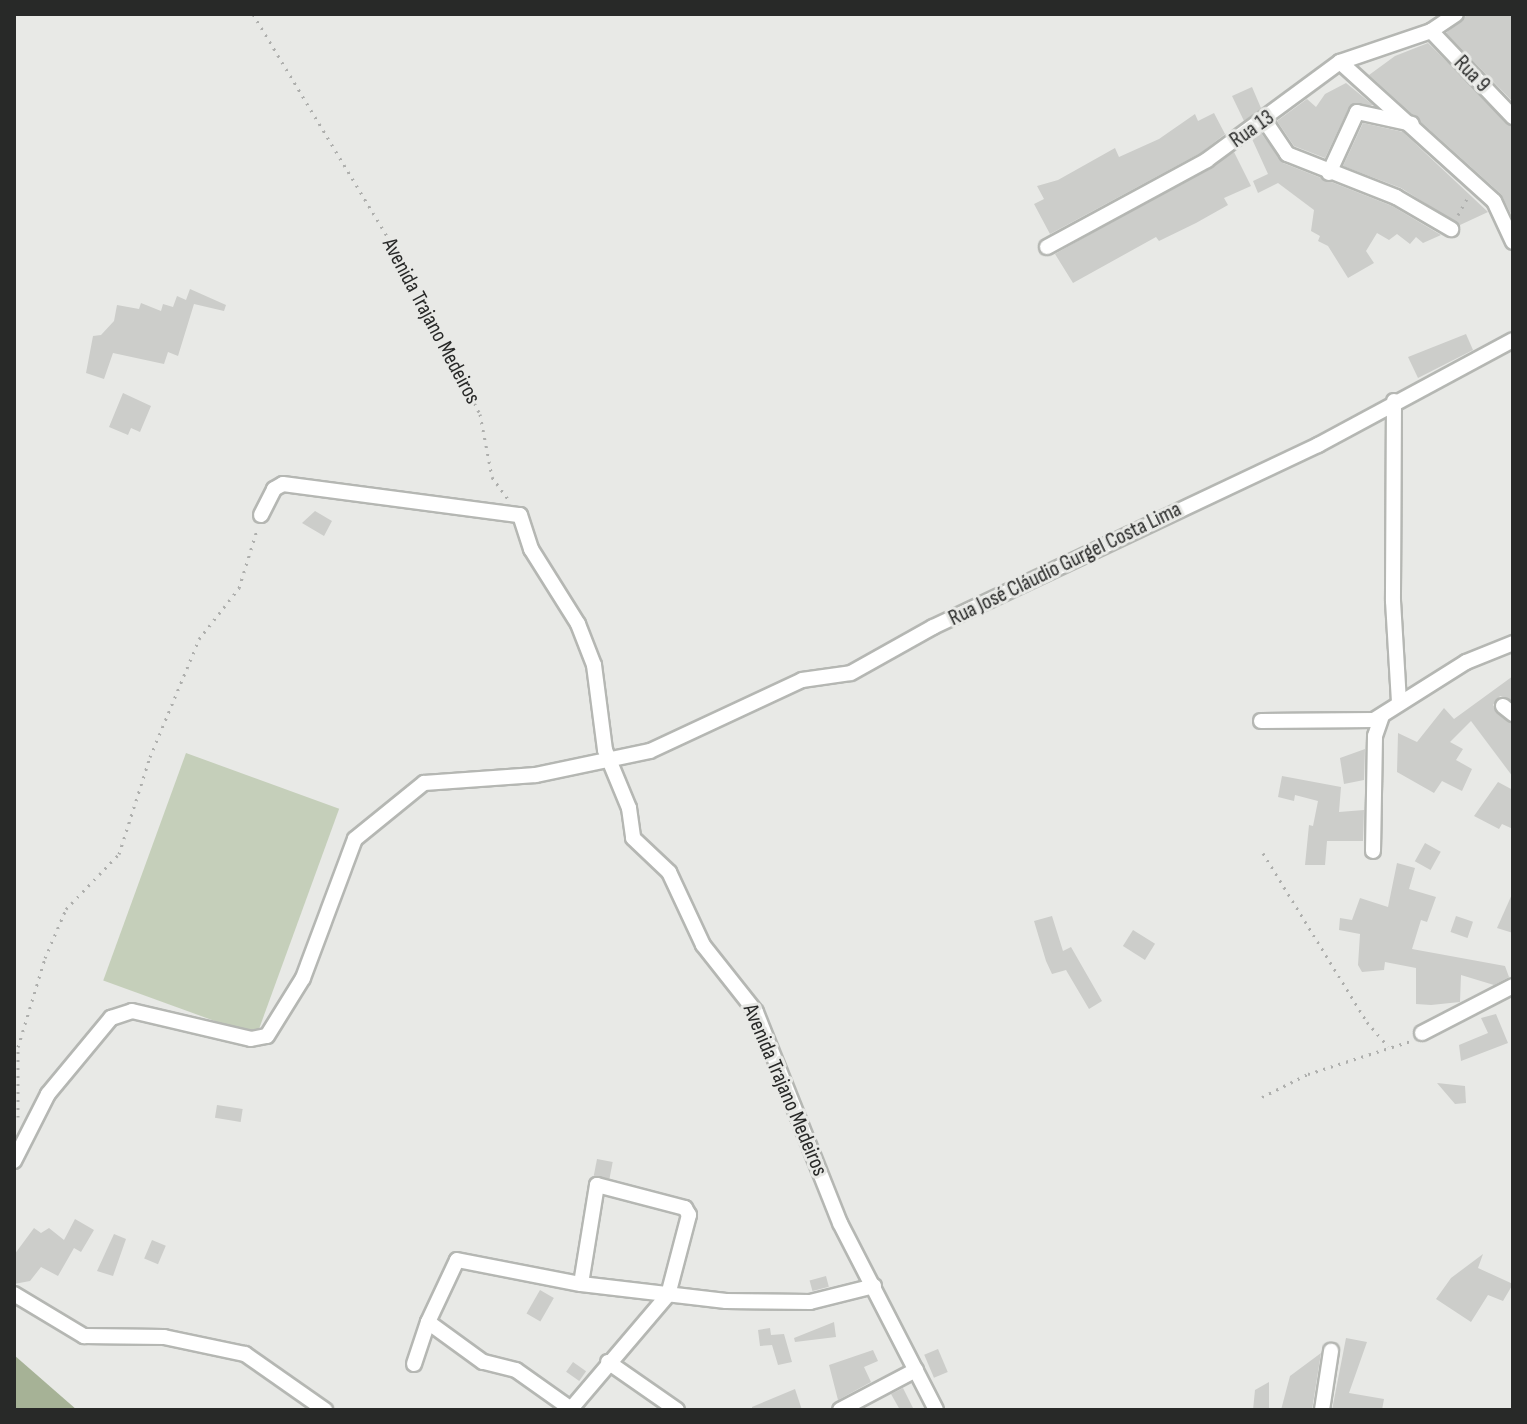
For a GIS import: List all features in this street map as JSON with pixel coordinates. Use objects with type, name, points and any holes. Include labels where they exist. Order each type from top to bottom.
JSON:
[{"type":"street","name":"Rua 13","points":[[1047,247],[1158,190],[1265,121],[1340,62],[1431,31],[1456,14]]},
{"type":"street","name":"Rua 9","points":[[1431,31],[1513,117]]},
{"type":"street","points":[[1340,62],[1494,201],[1513,242]]},
{"type":"street","points":[[1329,173],[1357,112],[1412,124]]},
{"type":"street","points":[[1265,121],[1287,154],[1396,197],[1451,229]]},
{"type":"street","name":"Rua José Cláudio Gurgel Costa Lima","points":[[14,1161],[48,1094],[111,1018],[132,1011],[251,1039],[267,1036],[303,978],[337,895],[349,849],[408,792],[433,779],[536,775],[609,761],[662,746],[802,680],[851,673],[933,627],[1318,445],[1394,401],[1513,340]]},
{"type":"street","points":[[1394,401],[1393,601],[1399,701]]},
{"type":"street","points":[[261,515],[274,489],[283,484],[520,515]]},
{"type":"street","name":"Avenida Trajano Medeiros","points":[[520,515],[531,549],[578,624],[594,665],[609,761],[627,799],[633,838],[669,872],[703,945],[756,1012],[840,1223],[936,1410]]},
{"type":"street","points":[[1373,851],[1375,736],[1382,716],[1399,701],[1466,662],[1513,643]]},
{"type":"street","points":[[1261,721],[1382,716]]},
{"type":"street","points":[[1422,1033],[1513,986]]},
{"type":"street","points":[[428,1322],[483,1362],[516,1370],[570,1409],[668,1295],[688,1212],[601,1184],[594,1189],[581,1284]]},
{"type":"street","points":[[414,1364],[428,1322],[457,1260],[464,1257],[581,1284],[668,1295],[810,1302],[874,1286]]},
{"type":"street","points":[[14,1294],[84,1336],[164,1337],[245,1354],[325,1410]]},
{"type":"street","points":[[1322,1410],[1331,1351]]},
{"type":"street","points":[[608,1362],[677,1410]]},
{"type":"street","points":[[840,1410],[916,1370]]},
{"type":"path","name":"Avenida Trajano Medeiros","points":[[253,14],[388,238],[480,414],[492,477],[520,515]]},
{"type":"path","points":[[1451,229],[1476,184]]},
{"type":"path","points":[[18,1121],[18,1047],[45,958],[66,909],[119,854],[150,757],[199,639],[239,588],[261,515]]},
{"type":"path","points":[[1263,853],[1367,1022],[1388,1046]]},
{"type":"path","points":[[1262,1097],[1308,1074],[1422,1033]]},
{"type":"shaded area","points":[[186,753],[339,809],[256,1036],[103,980]]},
{"type":"shaded area","points":[[14,1355],[77,1410],[14,1410]]},
{"type":"building","points":[[1468,14],[1513,14],[1513,102],[1446,33]]},
{"type":"building","points":[[1428,43],[1513,127],[1513,218],[1501,194],[1369,75],[1395,56]]},
{"type":"building","points":[[1346,83],[1373,105],[1350,105],[1325,158],[1294,146],[1277,121],[1307,99],[1316,107],[1325,94]]},
{"type":"building","points":[[1252,87],[1261,108],[1244,121],[1232,96]]},
{"type":"building","points":[[1214,113],[1225,134],[1202,152],[1050,234],[1034,204],[1044,199],[1037,186],[1058,180],[1115,148],[1119,157],[1159,139],[1195,114],[1198,121]]},
{"type":"building","points":[[1363,123],[1403,132],[1488,212],[1460,225],[1401,188],[1343,166]]},
{"type":"building","points":[[1261,133],[1283,163],[1392,206],[1441,235],[1423,243],[1416,237],[1410,244],[1397,234],[1389,240],[1377,233],[1366,251],[1374,263],[1348,278],[1328,246],[1318,241],[1320,236],[1311,231],[1314,210],[1278,183],[1258,193],[1253,181],[1268,174],[1252,139]]},
{"type":"building","points":[[1234,152],[1251,186],[1224,198],[1228,205],[1159,241],[1156,237],[1073,283],[1055,254]]},
{"type":"building","points":[[190,289],[226,305],[224,311],[194,304],[178,356],[168,352],[164,364],[113,353],[104,379],[86,373],[93,336],[101,335],[114,321],[117,305],[139,309],[141,303],[161,311],[163,304],[173,307],[177,296],[186,300]]},
{"type":"building","points":[[1466,334],[1473,350],[1418,378],[1408,357]]},
{"type":"building","points":[[123,393],[151,406],[140,432],[131,428],[128,435],[109,427]]},
{"type":"building","points":[[315,511],[332,521],[324,536],[302,523]]},
{"type":"building","points":[[1513,676],[1513,701],[1500,696],[1493,705],[1513,724],[1513,777],[1471,721],[1450,742],[1463,749],[1456,760],[1472,769],[1462,791],[1442,781],[1434,793],[1397,772],[1398,733],[1417,742],[1444,708],[1454,719]]},
{"type":"building","points":[[1365,749],[1364,780],[1344,784],[1340,758]]},
{"type":"building","points":[[1282,776],[1341,787],[1339,812],[1364,810],[1363,841],[1327,841],[1325,865],[1305,865],[1309,825],[1313,826],[1318,801],[1295,795],[1294,801],[1278,797]]},
{"type":"building","points":[[1498,782],[1513,790],[1513,829],[1502,824],[1499,829],[1474,816]]},
{"type":"building","points":[[1425,843],[1441,852],[1431,870],[1415,861]]},
{"type":"building","points":[[1397,863],[1415,868],[1409,889],[1436,897],[1427,922],[1421,920],[1412,949],[1505,966],[1509,977],[1494,985],[1461,975],[1460,1002],[1431,1005],[1416,1004],[1416,968],[1385,962],[1384,970],[1362,972],[1358,965],[1360,934],[1339,930],[1340,918],[1352,920],[1360,898],[1388,907]]},
{"type":"building","points":[[1513,892],[1513,933],[1497,928]]},
{"type":"building","points":[[1052,916],[1063,951],[1071,947],[1102,1001],[1089,1009],[1066,970],[1052,974],[1046,961],[1034,921]]},
{"type":"building","points":[[1456,916],[1473,922],[1467,938],[1450,932]]},
{"type":"building","points":[[1133,930],[1155,944],[1145,960],[1123,946]]},
{"type":"building","points":[[1496,1014],[1508,1043],[1461,1061],[1459,1045],[1488,1033],[1481,1018]]},
{"type":"building","points":[[1437,1083],[1465,1086],[1466,1103],[1455,1104]]},
{"type":"building","points":[[217,1105],[243,1109],[241,1122],[215,1118]]},
{"type":"building","points":[[597,1159],[613,1162],[609,1179],[594,1176]]},
{"type":"building","points":[[75,1219],[94,1230],[81,1252],[74,1248],[58,1276],[41,1267],[30,1281],[14,1284],[14,1255],[34,1228],[41,1233],[49,1228],[64,1240]]},
{"type":"building","points":[[114,1234],[126,1239],[113,1276],[97,1271]]},
{"type":"building","points":[[152,1240],[166,1246],[158,1264],[144,1258]]},
{"type":"building","points":[[1483,1254],[1478,1268],[1513,1284],[1503,1301],[1488,1295],[1471,1322],[1436,1299],[1451,1278]]},
{"type":"building","points":[[826,1276],[829,1287],[812,1291],[810,1280]]},
{"type":"building","points":[[540,1290],[554,1298],[540,1321],[526,1313]]},
{"type":"building","points":[[834,1322],[836,1337],[795,1342],[794,1338]]},
{"type":"building","points":[[770,1328],[771,1335],[784,1334],[792,1362],[778,1365],[772,1345],[760,1346],[758,1330]]},
{"type":"building","points":[[1346,1338],[1367,1342],[1349,1393],[1384,1399],[1382,1410],[1332,1410]]},
{"type":"building","points":[[938,1349],[948,1372],[934,1378],[924,1355]]},
{"type":"building","points":[[873,1350],[878,1361],[864,1367],[871,1382],[838,1400],[829,1365]]},
{"type":"building","points":[[1321,1353],[1312,1410],[1281,1410],[1290,1376]]},
{"type":"building","points":[[573,1362],[586,1371],[579,1381],[566,1372]]},
{"type":"building","points":[[1269,1382],[1269,1410],[1253,1410],[1255,1390]]},
{"type":"building","points":[[903,1388],[914,1410],[900,1410],[891,1394]]},
{"type":"building","points":[[795,1389],[802,1410],[752,1410],[752,1407]]}]
